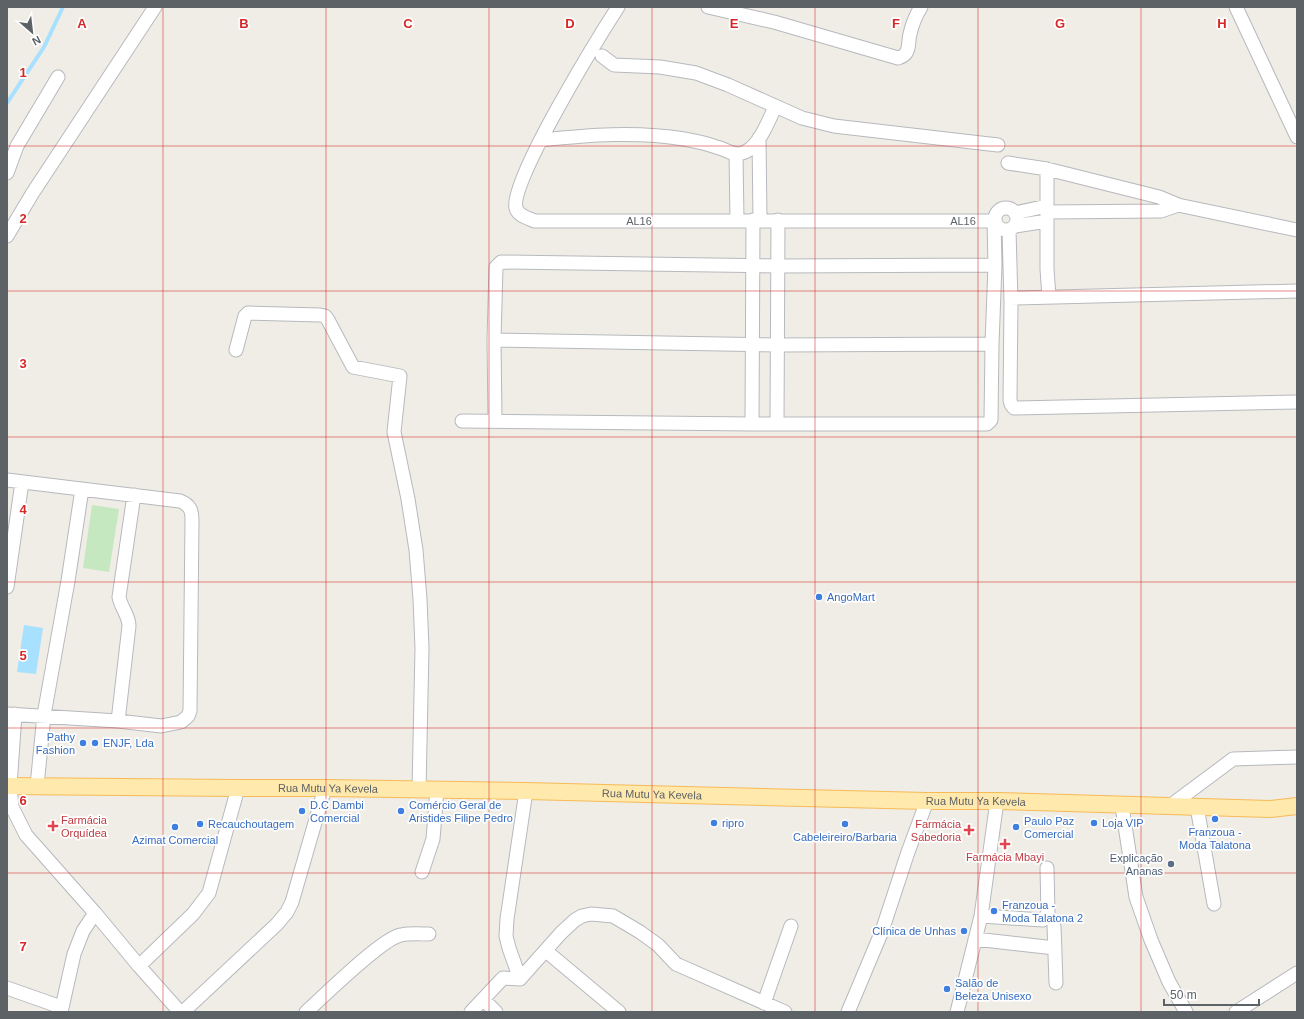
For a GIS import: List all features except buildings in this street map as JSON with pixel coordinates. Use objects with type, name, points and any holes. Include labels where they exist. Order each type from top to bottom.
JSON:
[{"type":"main road","name":"Rua Mutu Ya Kevela","points":[[8,786],[526,791],[927,801],[997,801],[1122,806],[1270,809],[1297,806]]},
{"type":"street","points":[[7,236],[32,194],[155,7]]},
{"type":"street","name":"AL16","points":[[618,7],[589,52],[541,140],[518,189],[516,208],[520,214],[535,221],[994,221]]},
{"type":"street","points":[[708,7],[774,22],[898,58],[907,52],[909,35],[921,7]]},
{"type":"street","points":[[1236,7],[1297,137]]},
{"type":"street","points":[[602,56],[614,66],[660,67],[696,73],[728,85],[802,118],[834,126],[998,145]]},
{"type":"street","points":[[7,173],[17,146],[58,77]]},
{"type":"street","points":[[541,140],[602,134],[664,136],[693,140],[716,146],[736,154],[750,149],[759,138],[776,107]]},
{"type":"street","points":[[752,424],[753,266],[759,138]]},
{"type":"street","points":[[736,154],[737,220]]},
{"type":"street","points":[[1008,163],[1047,169],[1158,197],[1178,205],[1297,230]]},
{"type":"street","points":[[1047,169],[1048,297]]},
{"type":"street","points":[[994,221],[999,229],[1013,223],[1047,213],[1162,211],[1178,205]]},
{"type":"street","points":[[462,421],[495,420],[752,424],[987,424],[991,420],[995,265],[994,221],[996,214],[1002,209],[1009,208],[1013,223],[1010,400],[1014,408],[1297,402]]},
{"type":"street","points":[[777,424],[778,220]]},
{"type":"street","points":[[495,420],[494,340],[496,267],[501,262],[753,266],[995,265]]},
{"type":"street","points":[[1011,298],[1297,291]]},
{"type":"street","points":[[236,350],[245,316],[248,313],[320,315],[325,316],[328,320],[353,367],[400,376],[394,432],[408,499],[415,543],[420,599],[422,648],[419,790]]},
{"type":"street","points":[[494,340],[753,345],[992,344]]},
{"type":"street","points":[[7,480],[180,500],[188,504],[192,512],[190,711],[188,716],[181,722],[173,725],[161,726],[44,715],[11,714],[8,786],[12,807],[26,835],[180,1012]]},
{"type":"street","points":[[7,587],[22,482]]},
{"type":"street","points":[[36,786],[44,715],[68,581],[82,489]]},
{"type":"street","points":[[118,721],[129,626],[129,619],[120,604],[119,597],[134,495]]},
{"type":"street","points":[[1170,806],[1233,759],[1297,757]]},
{"type":"street","points":[[139,966],[193,914],[209,893],[238,788]]},
{"type":"street","points":[[183,1012],[277,924],[287,912],[292,902],[325,788]]},
{"type":"street","points":[[422,872],[433,839],[437,790]]},
{"type":"street","points":[[520,979],[506,936],[507,919],[526,791]]},
{"type":"street","points":[[848,1012],[882,931],[908,852],[927,801]]},
{"type":"street","points":[[957,1012],[981,916],[997,801]]},
{"type":"street","points":[[1122,806],[1136,897],[1168,982],[1186,1012]]},
{"type":"street","points":[[1197,807],[1214,904]]},
{"type":"street","points":[[981,916],[1043,920],[1048,913],[1047,868]]},
{"type":"street","points":[[7,988],[61,1009],[74,954],[83,931],[95,913]]},
{"type":"street","points":[[520,979],[561,933],[575,920],[582,916],[591,914],[613,916],[658,945],[676,964],[785,1012]]},
{"type":"street","points":[[764,1003],[791,926]]},
{"type":"street","points":[[1054,926],[1059,954],[1056,983]]},
{"type":"street","points":[[306,1012],[357,966],[390,940],[400,935],[429,934]]},
{"type":"street","points":[[975,939],[1059,954]]},
{"type":"street","points":[[546,951],[619,1012]]},
{"type":"street","points":[[1236,1012],[1297,973]]},
{"type":"street","points":[[471,1012],[503,978],[520,979]]},
{"type":"street","points":[[483,999],[496,1012]]},
{"type":"green space","points":[[92,505],[119,509],[109,572],[83,568]]},
{"type":"water","points":[[24,625],[43,628],[36,674],[17,672]]},
{"type":"waterway","points":[[7,103],[44,47],[63,7]]},
{"type":"place","name":"AngoMart","points":[[819,597]]},
{"type":"place","name":"Pathy Fashion","points":[[83,743]]},
{"type":"place","name":"ENJF, Lda","points":[[95,743]]},
{"type":"place","name":"D.C Dambi Comercial","points":[[302,811]]},
{"type":"place","name":"Comércio Geral de Aristides Filipe Pedro","points":[[401,811]]},
{"type":"place","name":"Franzoua - Moda Talatona","points":[[1215,819]]},
{"type":"place","name":"ripro","points":[[714,823]]},
{"type":"place","name":"Loja VIP","points":[[1094,823]]},
{"type":"place","name":"Recauchoutagem","points":[[200,824]]},
{"type":"place","name":"Cabeleireiro/Barbaria","points":[[845,824]]},
{"type":"place","name":"Farmácia Orquídea","points":[[53,826]]},
{"type":"place","name":"Azimat Comercial","points":[[175,827]]},
{"type":"place","name":"Paulo Paz Comercial","points":[[1016,827]]},
{"type":"place","name":"Farmácia Sabedoria","points":[[969,830]]},
{"type":"place","name":"Farmácia Mbayi","points":[[1005,844]]},
{"type":"place","name":"Explicação Ananas","points":[[1171,864]]},
{"type":"place","name":"Franzoua - Moda Talatona 2","points":[[994,911]]},
{"type":"place","name":"Clínica de Unhas","points":[[964,931]]},
{"type":"place","name":"Salão de Beleza Unisexo","points":[[947,989]]}]
